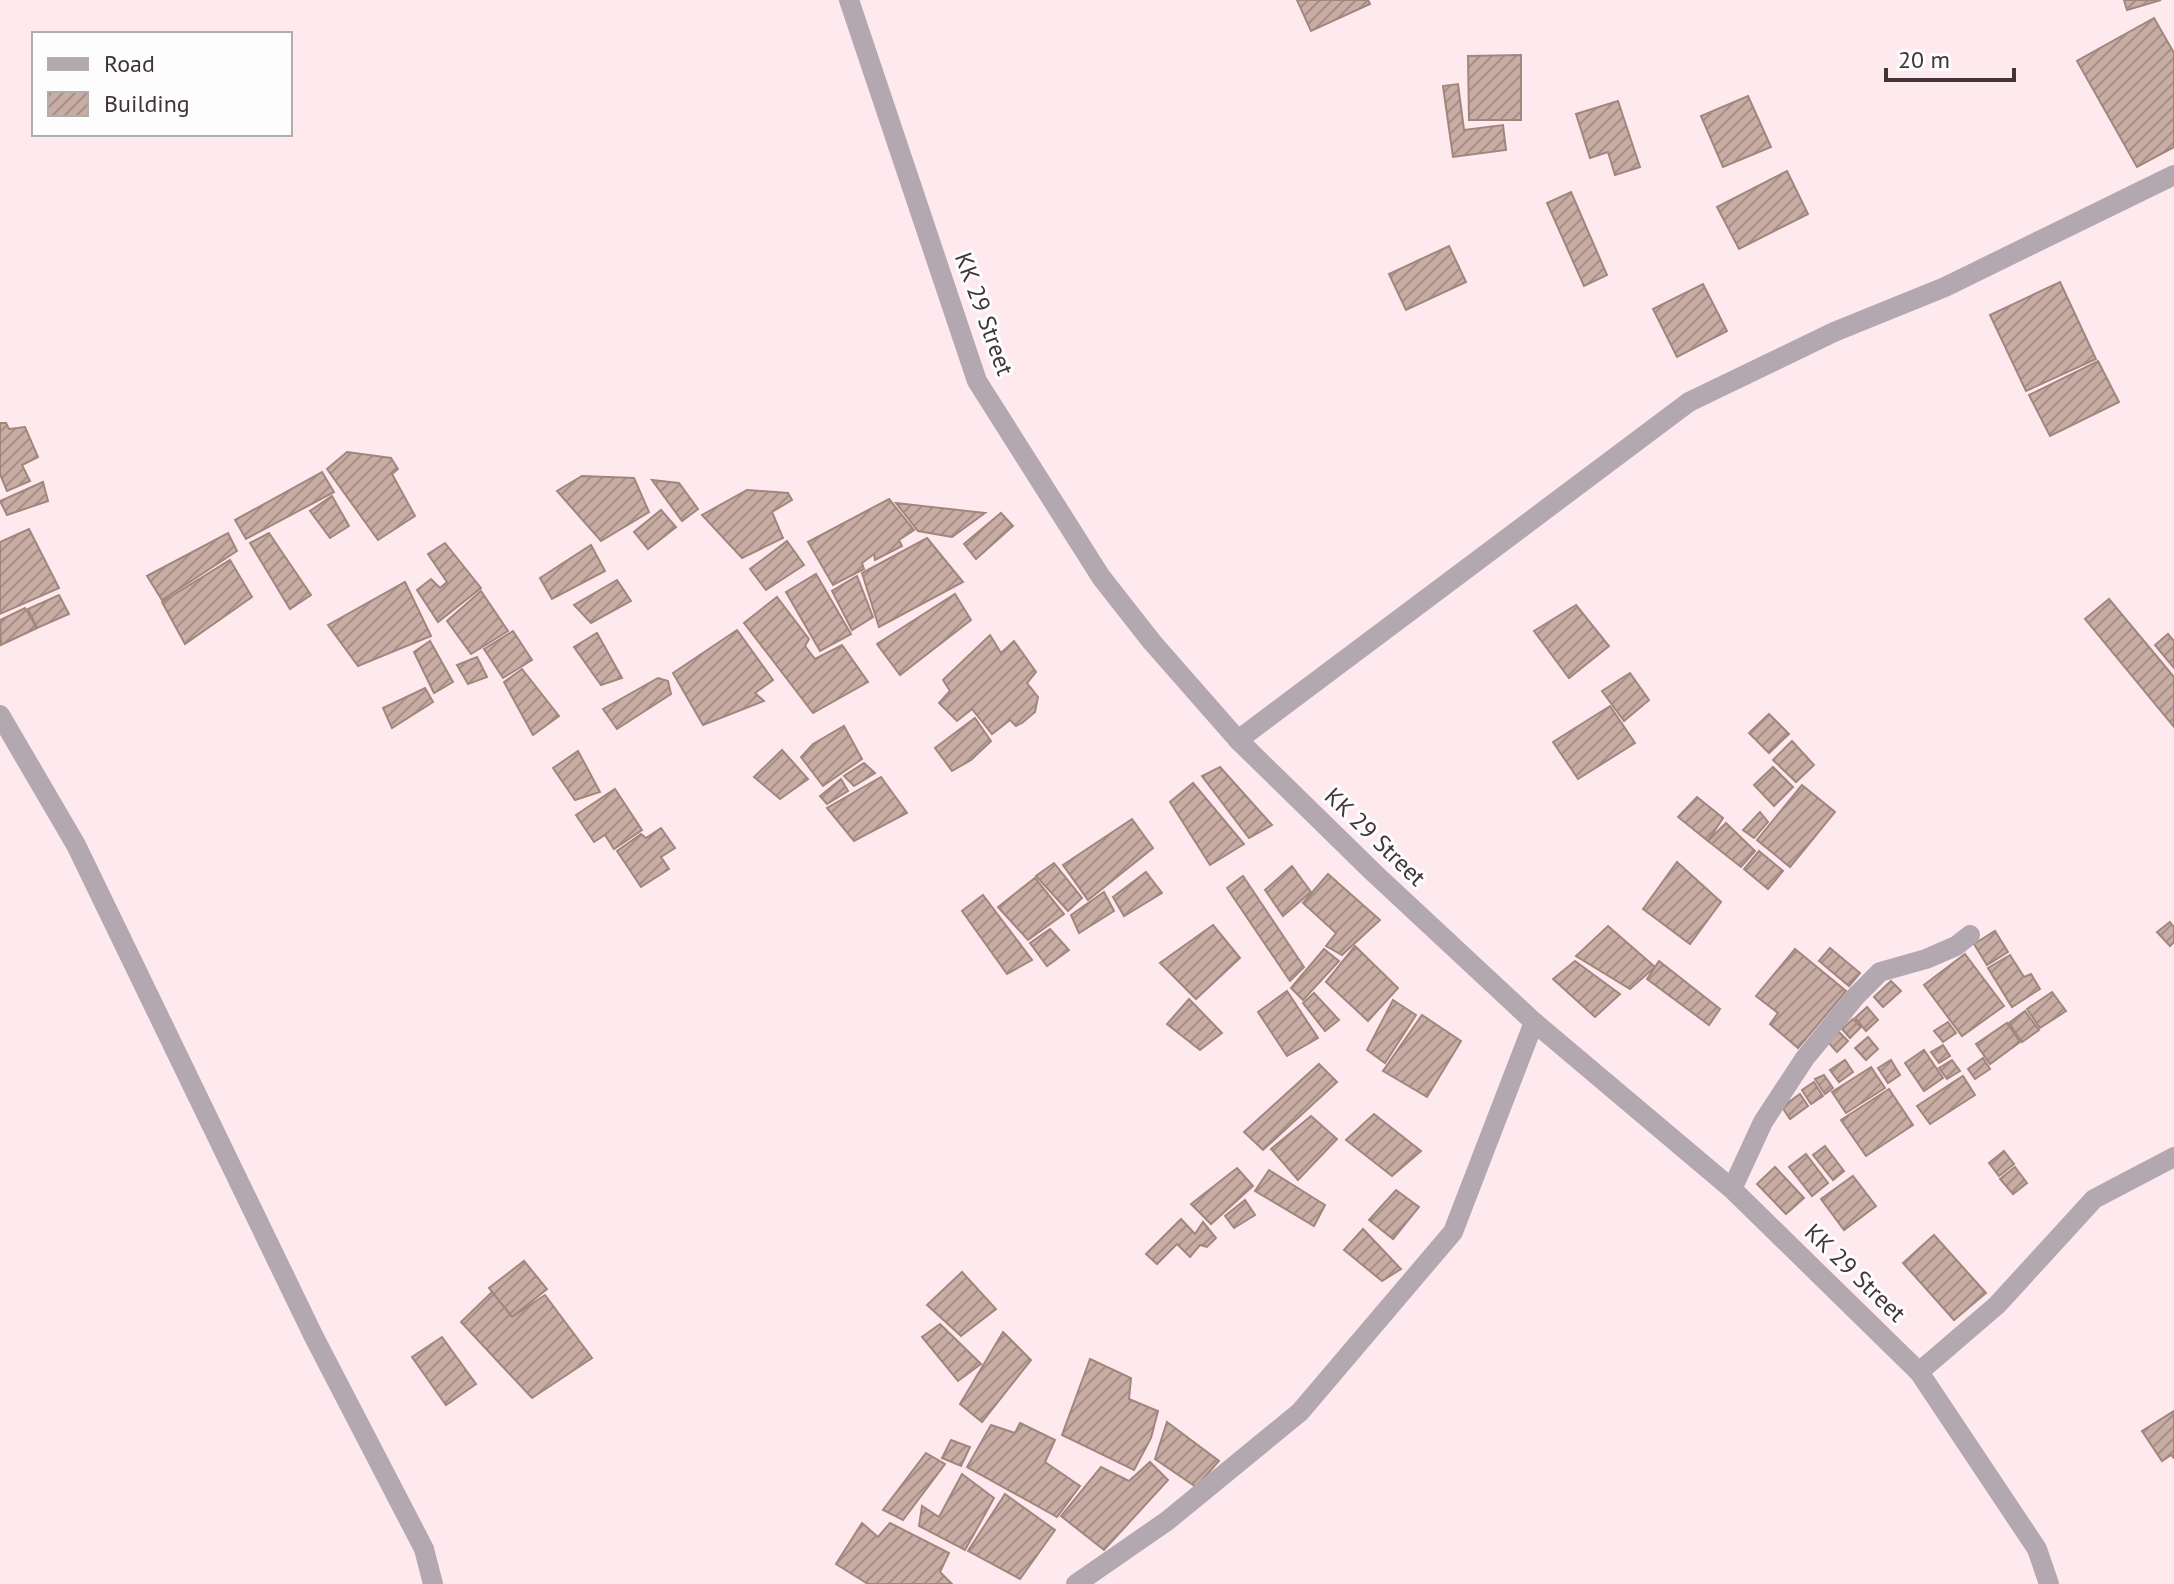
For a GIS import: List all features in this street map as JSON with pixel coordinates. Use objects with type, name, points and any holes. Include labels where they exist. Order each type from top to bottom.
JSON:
[{"type":"street","name":"KK 29 Street","points":[[849,0],[977,381],[1101,577],[1238,740],[1374,873],[1534,1022],[1732,1189],[1919,1372],[2037,1549],[2049,1584]]},
{"type":"street","points":[[1238,740],[1689,402],[1834,332],[1945,287],[2174,175]]},
{"type":"street","points":[[0,715],[76,845],[314,1337],[424,1549],[433,1584]]},
{"type":"street","points":[[1732,1189],[1763,1122],[1805,1058],[1856,996],[1880,972],[1926,959],[1956,946],[1970,935]]},
{"type":"street","points":[[1076,1584],[1167,1521],[1300,1412],[1453,1232],[1534,1022]]},
{"type":"street","points":[[1919,1372],[1997,1305],[2094,1199],[2174,1157]]},
{"type":"building","points":[[1297,0],[1368,0],[1370,4],[1311,31]]},
{"type":"building","points":[[2124,0],[2161,0],[2127,10]]},
{"type":"building","points":[[2154,18],[2174,53],[2174,147],[2137,167],[2077,61]]},
{"type":"building","points":[[1521,55],[1521,120],[1469,120],[1468,56]]},
{"type":"building","points":[[1458,84],[1464,130],[1503,125],[1506,150],[1453,157],[1443,86]]},
{"type":"building","points":[[1748,96],[1771,147],[1723,167],[1701,116]]},
{"type":"building","points":[[1618,101],[1640,167],[1615,175],[1608,152],[1590,158],[1576,114]]},
{"type":"building","points":[[1787,171],[1808,214],[1739,249],[1717,207]]},
{"type":"building","points":[[1571,192],[1607,275],[1584,286],[1547,203]]},
{"type":"building","points":[[1449,246],[1466,282],[1406,310],[1389,274]]},
{"type":"building","points":[[2060,282],[2096,359],[2026,391],[1990,315]]},
{"type":"building","points":[[1703,284],[1727,331],[1677,357],[1653,309]]},
{"type":"building","points":[[2098,361],[2119,402],[2050,436],[2029,395]]},
{"type":"building","points":[[0,423],[6,423],[9,429],[25,427],[38,457],[22,465],[30,481],[7,491],[0,474]]},
{"type":"building","points":[[347,452],[391,458],[398,469],[392,474],[415,516],[378,540],[327,469]]},
{"type":"building","points":[[322,472],[334,492],[246,539],[235,520]]},
{"type":"building","points":[[582,476],[634,478],[649,512],[601,541],[557,491]]},
{"type":"building","points":[[652,480],[679,483],[698,509],[682,521]]},
{"type":"building","points":[[43,482],[48,501],[7,515],[0,501]]},
{"type":"building","points":[[747,490],[788,493],[792,500],[772,512],[783,538],[742,558],[702,515]]},
{"type":"building","points":[[332,496],[349,526],[330,538],[310,511]]},
{"type":"building","points":[[889,499],[914,530],[899,540],[902,546],[875,560],[874,554],[862,563],[864,569],[833,585],[808,542]]},
{"type":"building","points":[[896,503],[985,513],[952,537],[918,531]]},
{"type":"building","points":[[661,510],[676,527],[648,549],[634,532]]},
{"type":"building","points":[[1001,513],[1013,526],[976,559],[964,544]]},
{"type":"building","points":[[29,529],[59,588],[0,614],[0,542]]},
{"type":"building","points":[[228,533],[237,551],[162,600],[147,576]]},
{"type":"building","points":[[269,533],[311,595],[290,609],[250,543]]},
{"type":"building","points":[[927,538],[963,582],[879,627],[862,573]]},
{"type":"building","points":[[787,541],[804,565],[766,590],[750,569]]},
{"type":"building","points":[[445,543],[481,588],[438,622],[417,590],[431,579],[440,588],[447,582],[428,554]]},
{"type":"building","points":[[591,545],[605,571],[552,599],[540,578]]},
{"type":"building","points":[[230,560],[252,597],[185,644],[162,602]]},
{"type":"building","points":[[816,574],[851,634],[820,651],[786,592]]},
{"type":"building","points":[[857,576],[873,617],[852,630],[832,591]]},
{"type":"building","points":[[617,580],[631,601],[591,623],[574,605]]},
{"type":"building","points":[[405,582],[431,636],[358,666],[328,625]]},
{"type":"building","points":[[481,591],[508,631],[471,654],[447,621]]},
{"type":"building","points":[[955,594],[971,620],[900,675],[877,644]]},
{"type":"building","points":[[59,595],[69,614],[37,628],[28,609]]},
{"type":"building","points":[[777,597],[809,639],[805,646],[815,659],[842,645],[868,682],[813,713],[744,623]]},
{"type":"building","points":[[2109,599],[2174,677],[2174,727],[2085,619]]},
{"type":"building","points":[[1576,605],[1609,646],[1569,678],[1534,631]]},
{"type":"building","points":[[25,608],[37,628],[1,645],[0,620]]},
{"type":"building","points":[[737,630],[773,680],[755,693],[764,701],[703,725],[673,673]]},
{"type":"building","points":[[513,631],[532,660],[503,678],[484,649]]},
{"type":"building","points":[[597,633],[622,678],[601,685],[574,647]]},
{"type":"building","points":[[2168,634],[2174,641],[2174,668],[2155,645]]},
{"type":"building","points":[[990,635],[1001,653],[1014,641],[1036,672],[1027,683],[1038,697],[1035,712],[1022,723],[1016,726],[1010,720],[992,734],[972,709],[957,721],[939,703],[950,691],[943,680]]},
{"type":"building","points":[[430,641],[453,682],[434,693],[414,652]]},
{"type":"building","points":[[477,657],[487,677],[468,684],[457,665]]},
{"type":"building","points":[[522,669],[559,716],[533,735],[504,682]]},
{"type":"building","points":[[1630,673],[1649,700],[1624,721],[1602,691]]},
{"type":"building","points":[[658,678],[668,681],[671,694],[617,729],[603,709]]},
{"type":"building","points":[[425,688],[433,702],[392,728],[383,708]]},
{"type":"building","points":[[1610,706],[1635,743],[1578,779],[1553,742]]},
{"type":"building","points":[[1769,714],[1789,734],[1769,753],[1749,733]]},
{"type":"building","points":[[975,718],[991,741],[971,760],[952,771],[935,748]]},
{"type":"building","points":[[844,726],[862,759],[823,786],[801,757],[813,744]]},
{"type":"building","points":[[1792,741],[1814,765],[1796,782],[1773,760]]},
{"type":"building","points":[[782,750],[808,779],[780,799],[754,777]]},
{"type":"building","points":[[578,751],[600,792],[575,800],[553,768]]},
{"type":"building","points":[[864,763],[875,773],[854,786],[844,776]]},
{"type":"building","points":[[1220,767],[1272,825],[1249,838],[1202,776]]},
{"type":"building","points":[[1773,767],[1793,787],[1774,806],[1754,785]]},
{"type":"building","points":[[881,777],[907,813],[854,841],[827,808]]},
{"type":"building","points":[[841,779],[848,791],[827,804],[820,796]]},
{"type":"building","points":[[1193,783],[1244,844],[1210,865],[1170,802]]},
{"type":"building","points":[[1802,785],[1835,812],[1790,867],[1757,840]]},
{"type":"building","points":[[615,789],[642,830],[614,849],[605,835],[594,842],[576,815]]},
{"type":"building","points":[[1697,797],[1723,818],[1708,841],[1678,817]]},
{"type":"building","points":[[1760,812],[1768,822],[1754,838],[1743,830]]},
{"type":"building","points":[[1132,819],[1153,848],[1088,900],[1063,865]]},
{"type":"building","points":[[1726,823],[1755,851],[1741,867],[1708,841]]},
{"type":"building","points":[[661,828],[675,848],[661,857],[669,869],[641,887],[617,851],[641,834],[646,838]]},
{"type":"building","points":[[1759,851],[1783,871],[1768,889],[1744,869]]},
{"type":"building","points":[[1677,862],[1721,902],[1690,944],[1643,909]]},
{"type":"building","points":[[1054,863],[1082,898],[1068,911],[1036,876]]},
{"type":"building","points":[[1292,866],[1311,892],[1283,916],[1265,890]]},
{"type":"building","points":[[1146,872],[1162,893],[1124,916],[1113,897]]},
{"type":"building","points":[[1328,874],[1380,920],[1342,955],[1326,946],[1336,933],[1303,903]]},
{"type":"building","points":[[1243,876],[1304,967],[1290,981],[1227,888]]},
{"type":"building","points":[[1035,878],[1064,914],[1028,940],[998,907]]},
{"type":"building","points":[[1104,892],[1114,911],[1079,933],[1071,915]]},
{"type":"building","points":[[983,895],[1032,960],[1007,974],[962,911]]},
{"type":"building","points":[[2170,922],[2174,927],[2174,942],[2170,946],[2157,932]]},
{"type":"building","points":[[1213,925],[1240,958],[1196,999],[1160,963]]},
{"type":"building","points":[[1608,926],[1655,967],[1630,989],[1576,956]]},
{"type":"building","points":[[1050,929],[1069,950],[1047,966],[1030,943]]},
{"type":"building","points":[[1995,931],[2008,952],[1987,965],[1974,944]]},
{"type":"building","points":[[1355,946],[1398,988],[1368,1021],[1326,982]]},
{"type":"building","points":[[1830,948],[1860,973],[1849,986],[1819,961]]},
{"type":"building","points":[[1324,949],[1339,961],[1303,1000],[1291,988]]},
{"type":"building","points":[[1795,949],[1846,991],[1798,1048],[1770,1024],[1778,1013],[1756,996]]},
{"type":"building","points":[[1965,954],[2004,1006],[1962,1036],[1924,985]]},
{"type":"building","points":[[2010,955],[2024,977],[2031,974],[2040,989],[2012,1007],[1988,968]]},
{"type":"building","points":[[1575,961],[1620,994],[1595,1017],[1553,979]]},
{"type":"building","points":[[1659,961],[1720,1009],[1709,1025],[1647,979]]},
{"type":"building","points":[[1891,981],[1901,991],[1883,1007],[1874,997]]},
{"type":"building","points":[[1287,991],[1318,1038],[1287,1056],[1258,1012]]},
{"type":"building","points":[[2052,992],[2066,1011],[2040,1028],[2027,1009]]},
{"type":"building","points":[[1314,993],[1339,1020],[1325,1031],[1303,1003]]},
{"type":"building","points":[[1189,999],[1222,1033],[1200,1050],[1167,1024]]},
{"type":"building","points":[[1393,1000],[1416,1015],[1385,1063],[1367,1050]]},
{"type":"building","points":[[1867,1007],[1878,1020],[1866,1031],[1855,1018]]},
{"type":"building","points":[[2025,1011],[2039,1030],[2022,1042],[2009,1023]]},
{"type":"building","points":[[1422,1015],[1461,1041],[1427,1097],[1383,1071]]},
{"type":"building","points":[[1853,1019],[1861,1027],[1850,1038],[1842,1029]]},
{"type":"building","points":[[1948,1022],[1956,1033],[1943,1042],[1934,1031]]},
{"type":"building","points":[[2007,1023],[2020,1042],[1990,1064],[1976,1044]]},
{"type":"building","points":[[1839,1032],[1848,1041],[1837,1052],[1828,1042]]},
{"type":"building","points":[[1868,1037],[1878,1049],[1866,1060],[1855,1048]]},
{"type":"building","points":[[1943,1045],[1950,1056],[1939,1063],[1931,1052]]},
{"type":"building","points":[[1924,1050],[1943,1078],[1924,1091],[1905,1063]]},
{"type":"building","points":[[1983,1058],[1990,1069],[1975,1079],[1968,1069]]},
{"type":"building","points":[[1845,1060],[1853,1072],[1839,1082],[1830,1070]]},
{"type":"building","points":[[1891,1060],[1900,1075],[1888,1083],[1878,1068]]},
{"type":"building","points":[[1952,1060],[1960,1071],[1947,1079],[1939,1068]]},
{"type":"building","points":[[1319,1064],[1337,1082],[1263,1150],[1244,1132]]},
{"type":"building","points":[[1871,1067],[1885,1088],[1846,1113],[1832,1092]]},
{"type":"building","points":[[1824,1075],[1833,1088],[1825,1094],[1815,1079]]},
{"type":"building","points":[[1963,1076],[1975,1095],[1930,1124],[1917,1106]]},
{"type":"building","points":[[1814,1082],[1823,1096],[1811,1104],[1802,1090]]},
{"type":"building","points":[[1889,1089],[1913,1125],[1866,1156],[1841,1120]]},
{"type":"building","points":[[1800,1094],[1808,1106],[1790,1119],[1782,1107]]},
{"type":"building","points":[[1374,1114],[1421,1151],[1392,1176],[1346,1140]]},
{"type":"building","points":[[1311,1116],[1337,1139],[1298,1180],[1271,1149]]},
{"type":"building","points":[[1825,1146],[1844,1171],[1833,1180],[1813,1155]]},
{"type":"building","points":[[2004,1151],[2014,1164],[1999,1176],[1989,1163]]},
{"type":"building","points":[[1806,1154],[1828,1183],[1812,1196],[1789,1167]]},
{"type":"building","points":[[1775,1167],[1804,1198],[1786,1214],[1757,1184]]},
{"type":"building","points":[[2015,1167],[2027,1183],[2013,1194],[2000,1179]]},
{"type":"building","points":[[1237,1168],[1253,1186],[1211,1224],[1191,1204]]},
{"type":"building","points":[[1269,1170],[1325,1205],[1314,1226],[1255,1191]]},
{"type":"building","points":[[1853,1176],[1876,1206],[1844,1230],[1821,1199]]},
{"type":"building","points":[[1396,1190],[1419,1207],[1393,1239],[1369,1220]]},
{"type":"building","points":[[1245,1200],[1255,1215],[1234,1228],[1225,1216]]},
{"type":"building","points":[[1181,1219],[1195,1234],[1203,1222],[1216,1238],[1207,1247],[1200,1245],[1190,1257],[1177,1244],[1157,1264],[1146,1254]]},
{"type":"building","points":[[1363,1229],[1401,1269],[1382,1281],[1344,1250]]},
{"type":"building","points":[[1934,1235],[1986,1293],[1954,1320],[1903,1263]]},
{"type":"building","points":[[524,1261],[547,1289],[512,1317],[489,1288]]},
{"type":"building","points":[[962,1272],[996,1309],[961,1336],[927,1305]]},
{"type":"building","points":[[492,1292],[512,1317],[545,1295],[592,1358],[532,1398],[461,1322]]},
{"type":"building","points":[[940,1324],[981,1364],[958,1381],[922,1337]]},
{"type":"building","points":[[1003,1332],[1031,1360],[982,1422],[960,1404]]},
{"type":"building","points":[[442,1337],[476,1384],[446,1405],[412,1357]]},
{"type":"building","points":[[1090,1359],[1131,1378],[1129,1399],[1158,1411],[1151,1438],[1134,1470],[1062,1435]]},
{"type":"building","points":[[2174,1411],[2174,1458],[2171,1455],[2162,1461],[2142,1431]]},
{"type":"building","points":[[1167,1422],[1219,1461],[1196,1487],[1155,1459]]},
{"type":"building","points":[[1020,1423],[1055,1440],[1045,1462],[1080,1486],[1057,1517],[967,1467],[991,1425],[1015,1433]]},
{"type":"building","points":[[951,1440],[970,1447],[961,1466],[942,1458]]},
{"type":"building","points":[[926,1453],[945,1464],[903,1520],[883,1510]]},
{"type":"building","points":[[1150,1462],[1168,1480],[1104,1550],[1061,1516],[1101,1467],[1129,1481]]},
{"type":"building","points":[[962,1474],[994,1498],[965,1550],[919,1526],[922,1506],[939,1517]]},
{"type":"building","points":[[1005,1494],[1055,1530],[1020,1579],[968,1551]]},
{"type":"building","points":[[862,1523],[878,1537],[890,1523],[949,1553],[940,1572],[952,1584],[868,1584],[836,1564]]}]
